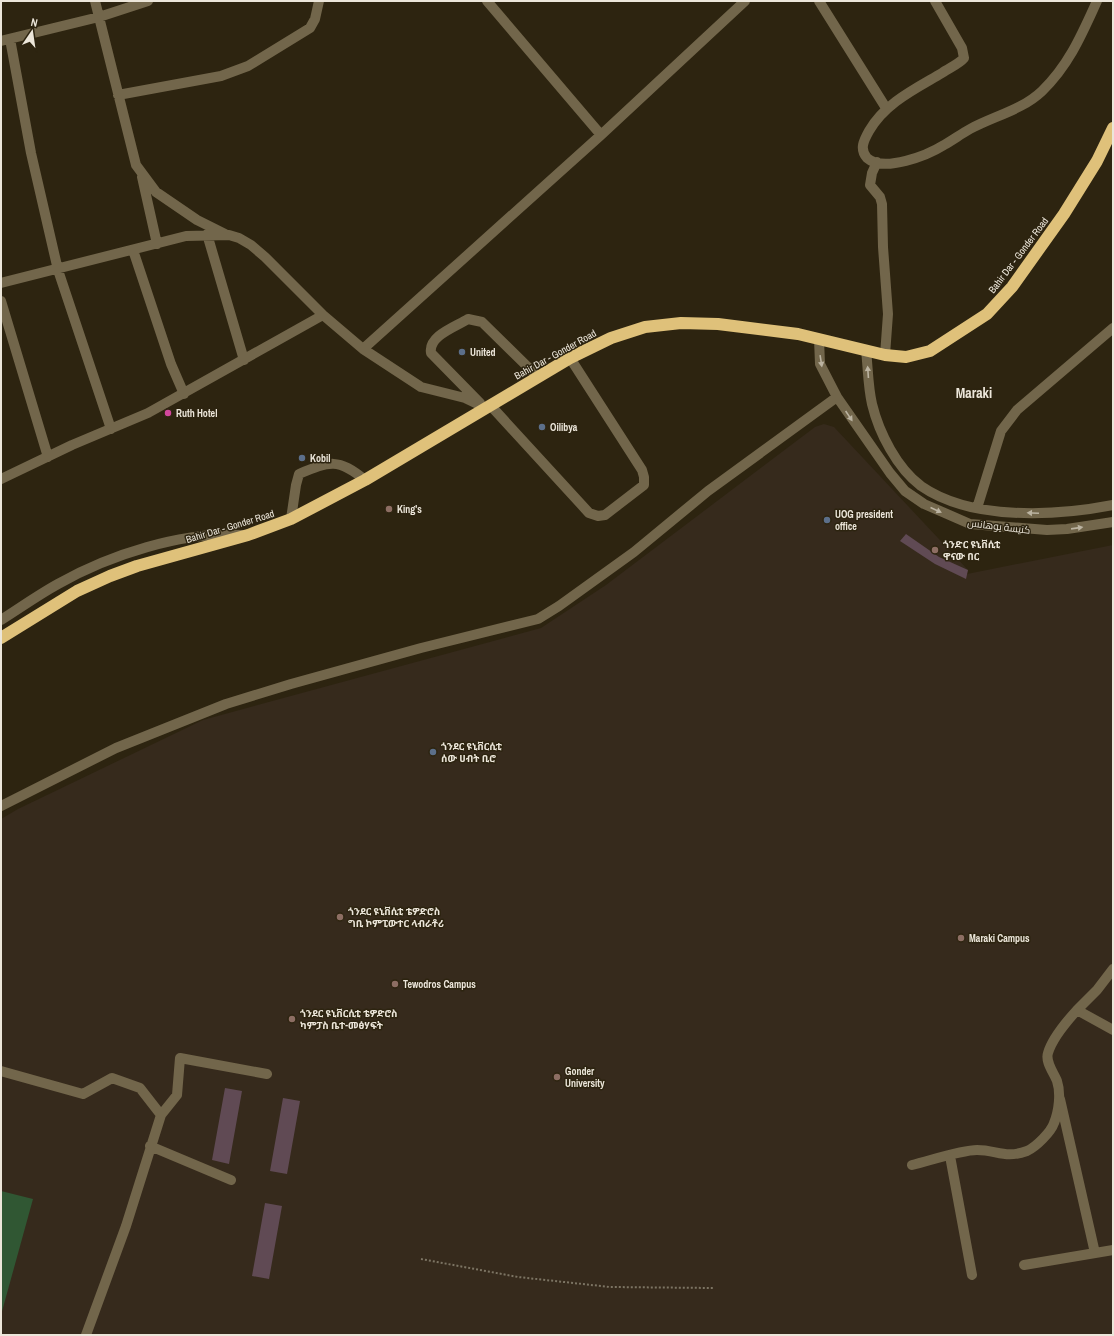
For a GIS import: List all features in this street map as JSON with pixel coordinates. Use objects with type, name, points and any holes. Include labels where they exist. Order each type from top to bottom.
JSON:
[{"type":"highway","name":"Bahir Dar - Gonder Road","points":[[1,638],[64,599],[110,576],[170,556],[248,535],[291,519],[365,480],[537,376],[570,358],[611,338],[645,327],[681,323],[718,324],[798,334],[885,355],[906,357],[930,351],[987,314],[1012,287],[1064,214],[1098,161],[1113,128]]},
{"type":"street","points":[[95,1],[136,165],[156,192],[197,220],[229,235],[240,238],[251,245],[323,315],[362,349],[421,387],[465,398],[488,407]]},
{"type":"street","points":[[111,429],[58,270],[6,40],[99,17],[148,1]]},
{"type":"street","points":[[118,96],[221,76],[248,66],[310,28],[315,19],[319,1]]},
{"type":"street","points":[[487,1],[601,135]]},
{"type":"street","points":[[362,349],[601,135],[745,1]]},
{"type":"street","points":[[819,1],[886,108]]},
{"type":"street","points":[[935,1],[962,48],[964,58],[886,108],[870,129],[862,145],[863,152],[869,159],[889,164],[902,162],[926,154],[944,146],[970,129],[1010,111],[1033,98],[1050,83],[1071,57],[1097,1]]},
{"type":"street","points":[[877,162],[869,180],[870,185],[880,197],[882,204],[883,247],[888,314],[885,355]]},
{"type":"street","points":[[141,171],[157,244]]},
{"type":"street","points":[[1,283],[58,270],[186,236],[207,234],[229,235]]},
{"type":"street","points":[[207,234],[244,360]]},
{"type":"street","points":[[133,250],[171,364],[184,394]]},
{"type":"street","points":[[1,301],[48,457]]},
{"type":"street","points":[[1,479],[111,429],[148,414],[323,315]]},
{"type":"street","points":[[537,376],[482,322],[468,319],[434,339],[430,347],[431,353],[488,407],[589,513],[598,516],[605,514],[644,486],[644,477],[642,470],[570,358]]},
{"type":"street","points":[[977,508],[994,449],[1004,426],[1017,410],[1113,328]]},
{"type":"street","name":"كنيسة يوهانس","points":[[819,339],[820,364],[837,397],[883,464],[905,491],[924,504],[970,524],[1027,530],[1061,529],[1113,522]]},
{"type":"street","points":[[866,350],[870,394],[881,431],[906,472],[914,480],[942,498],[977,508],[1002,512],[1060,513],[1113,505]]},
{"type":"street","points":[[1,806],[116,748],[226,704],[291,684],[421,648],[538,619],[559,606],[634,552],[708,491],[837,397]]},
{"type":"street","points":[[291,519],[296,484],[299,474],[324,464],[336,464],[350,468],[365,480]]},
{"type":"street","points":[[905,491],[914,480]]},
{"type":"street","points":[[1060,513],[1061,529]]},
{"type":"street","points":[[1,620],[58,584],[86,569],[124,555],[195,537],[222,534],[248,535]]},
{"type":"street","points":[[1095,1253],[1057,1082],[1047,1058],[1048,1052],[1064,1025],[1097,990],[1113,969]]},
{"type":"street","points":[[1077,1010],[1113,1030]]},
{"type":"street","points":[[86,1335],[126,1226],[160,1115],[177,1095],[180,1058],[267,1074]]},
{"type":"street","points":[[1,1071],[84,1094],[112,1078],[140,1088],[160,1115]]},
{"type":"street","points":[[912,1165],[975,1150],[1005,1155],[1030,1150],[1054,1124],[1060,1095]]},
{"type":"street","points":[[150,1146],[231,1180]]},
{"type":"street","points":[[950,1156],[972,1275]]},
{"type":"street","points":[[1024,1265],[1113,1250]]},
{"type":"path","points":[[421,1259],[518,1277],[610,1287],[713,1288]]},
{"type":"shaded area","name":"Gonder University","points":[[824,424],[834,427],[968,570],[967,574],[1113,545],[1113,1335],[1,1335],[1,819],[18,809],[203,720],[541,628],[606,585],[815,427]]},
{"type":"green space","points":[[1,1191],[33,1199],[1,1315]]},
{"type":"building","points":[[906,534],[939,557],[968,570],[966,579],[935,564],[900,541]]},
{"type":"building","points":[[225,1088],[242,1091],[229,1164],[212,1160]]},
{"type":"building","points":[[283,1098],[300,1101],[287,1174],[270,1171]]},
{"type":"building","points":[[265,1203],[282,1206],[269,1279],[252,1276]]},
{"type":"place","name":"United","points":[[462,352]]},
{"type":"place","name":"Ruth Hotel","points":[[168,413]]},
{"type":"place","name":"Oilibya","points":[[542,427]]},
{"type":"place","name":"Kobil","points":[[302,458]]},
{"type":"place","name":"King's","points":[[389,509]]},
{"type":"place","name":"UOG president office","points":[[827,520]]},
{"type":"place","name":"ጎንድር ዩኒቨሲቲ ዋናው በር","points":[[935,550]]},
{"type":"place","name":"ጎንደር ዩኒቨርሲቲ ሰው ሀብት ቢሮ","points":[[433,752]]},
{"type":"place","name":"ጎንደር ዩኒቨሲቲ ቴዎድሮስ ግቢ ኮምፒውተር ላብራቶሪ","points":[[340,917]]},
{"type":"place","name":"Maraki Campus","points":[[961,938]]},
{"type":"place","name":"Tewodros Campus","points":[[395,984]]},
{"type":"place","name":"ጎንደር ዩኒቨርሲቲ ቴዎድሮስ ካምፓስ ቤተ-መፅሃፍት","points":[[292,1019]]},
{"type":"place","name":"Gonder University","points":[[557,1077]]},
{"type":"district","name":"Maraki","points":[[974,393]]}]
